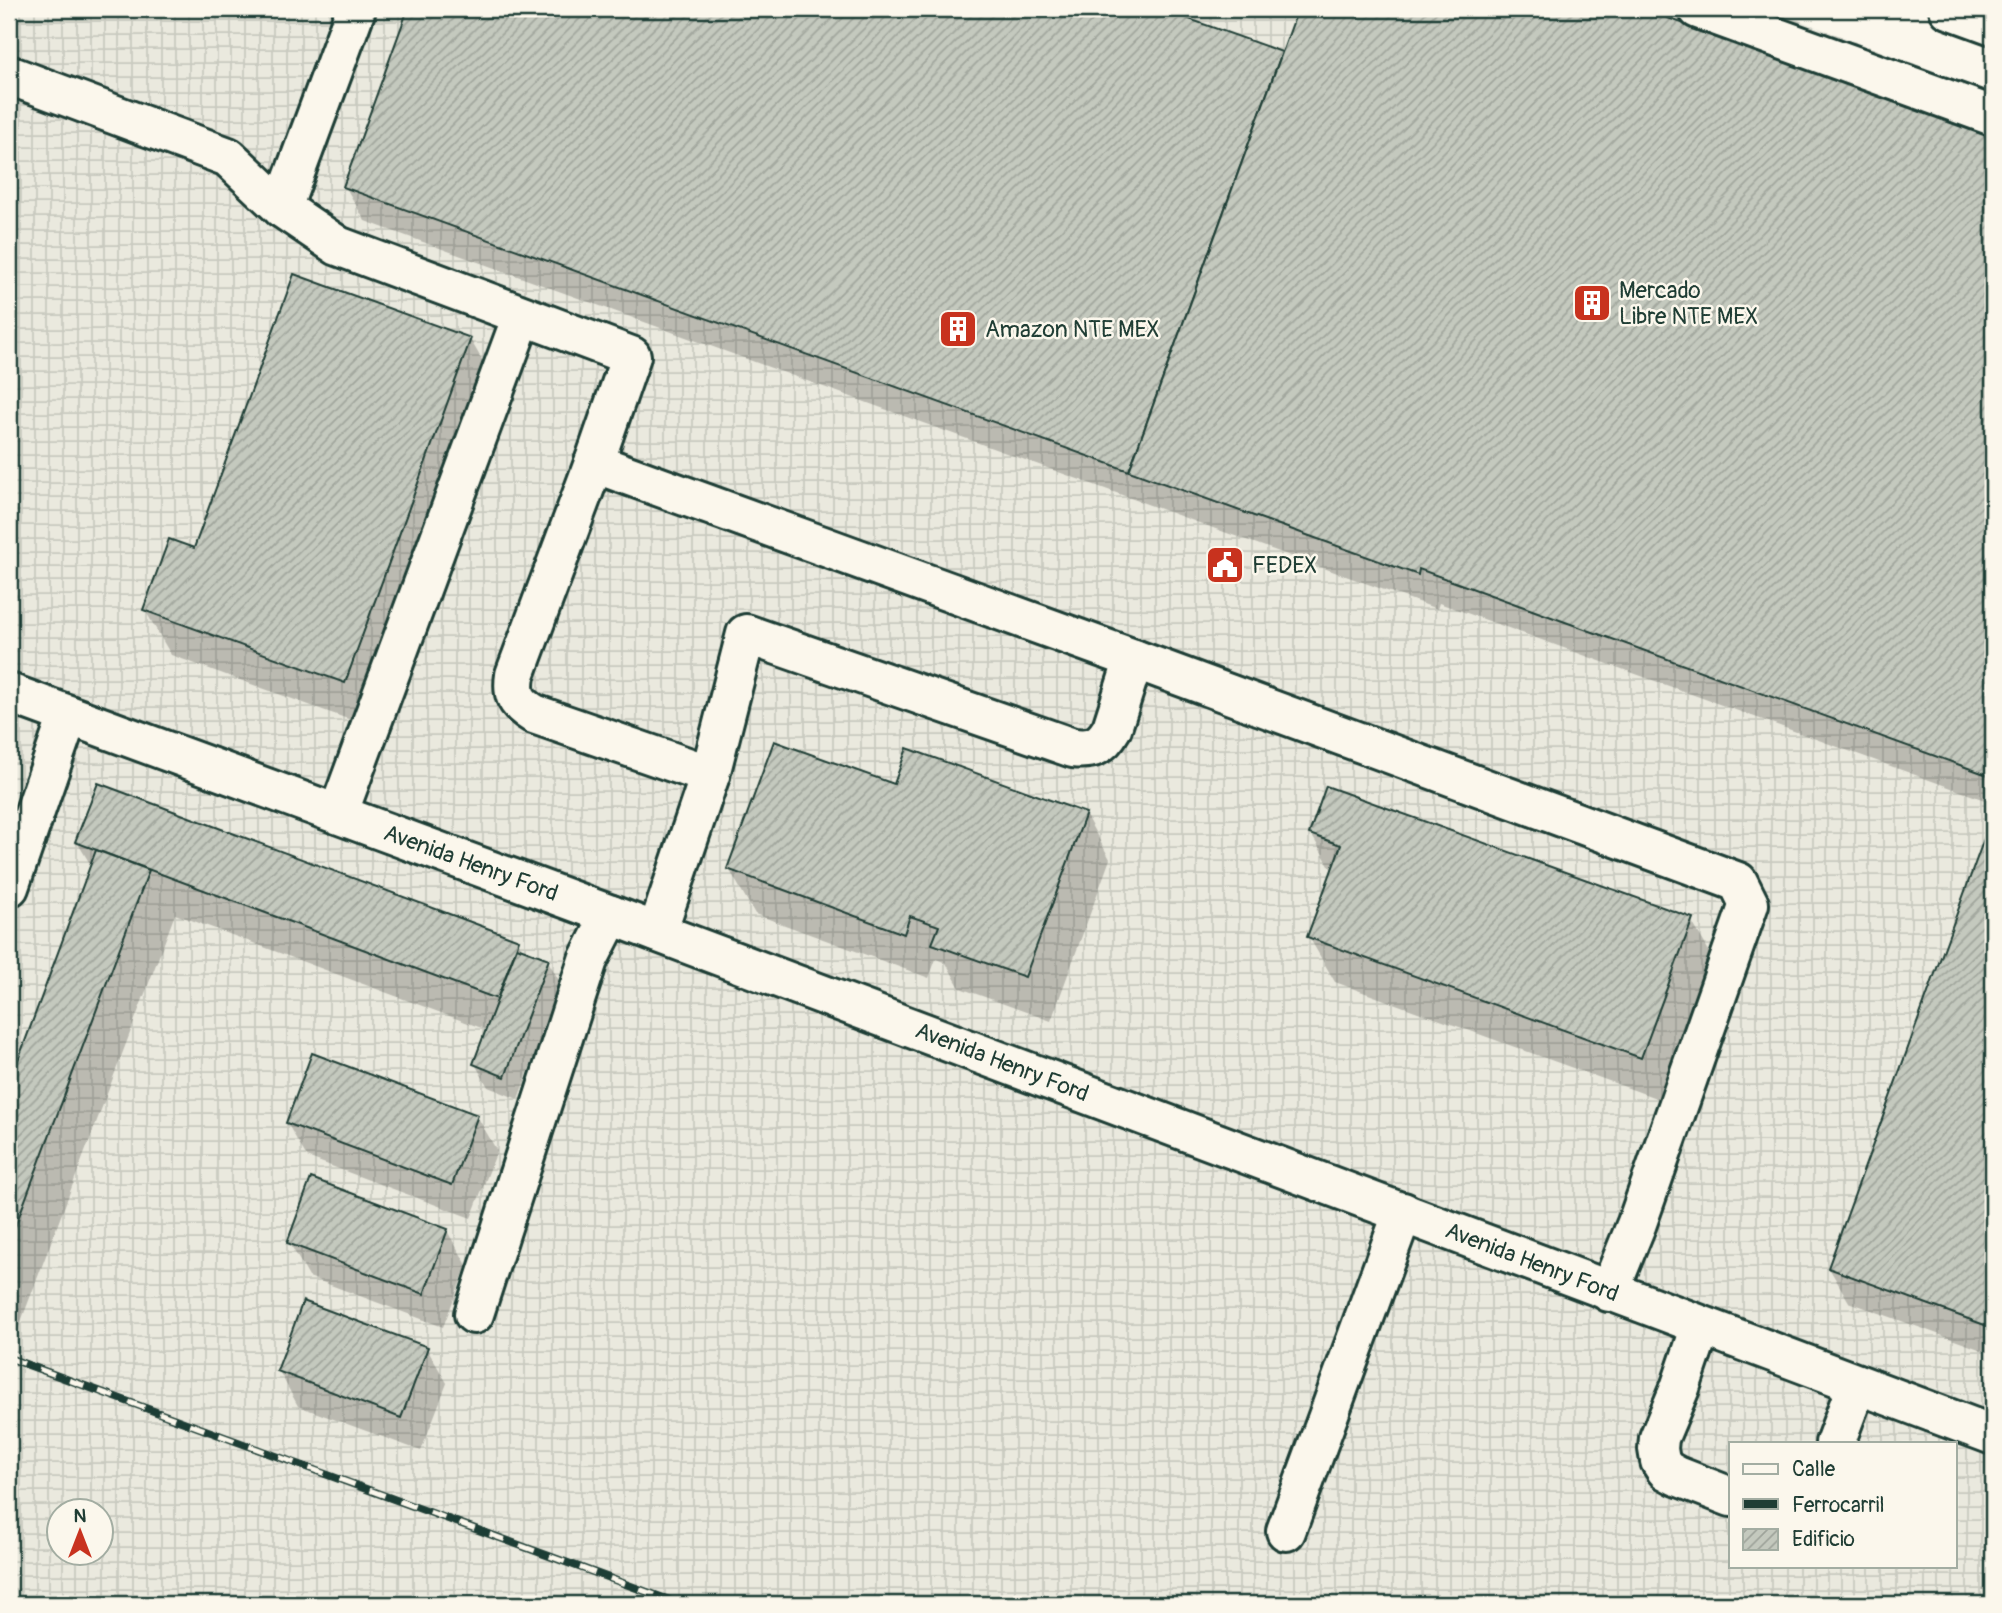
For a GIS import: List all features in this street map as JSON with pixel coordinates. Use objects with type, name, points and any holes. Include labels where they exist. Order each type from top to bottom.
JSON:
[{"type":"street","points":[[282,208],[356,9]]},
{"type":"street","points":[[1698,9],[1993,116]]},
{"type":"street","points":[[1949,9],[1993,25]]},
{"type":"street","points":[[9,75],[228,157],[282,208],[338,246],[631,356],[515,675],[513,687],[516,698],[524,708],[534,714],[710,775]]},
{"type":"street","points":[[338,814],[522,316]]},
{"type":"street","points":[[594,463],[1738,882],[1749,904],[1637,1223],[1609,1292]]},
{"type":"street","points":[[657,932],[710,775],[747,634],[1073,748],[1085,749],[1097,746],[1106,739],[1112,728],[1134,659]]},
{"type":"street","name":"Avenida Henry Ford","points":[[9,693],[657,932],[1993,1435]]},
{"type":"street","points":[[9,887],[68,716]]},
{"type":"street","points":[[474,1314],[588,960],[611,915]]},
{"type":"street","points":[[1286,1531],[1403,1212]]},
{"type":"street","points":[[1701,1326],[1658,1449],[1660,1461],[1667,1470],[1729,1496]]},
{"type":"street","points":[[1835,1442],[1857,1384]]},
{"type":"shaded area","points":[[9,9],[1769,9],[1993,93],[1993,1604],[9,1604]]},
{"type":"building","name":"Amazon NTE MEX","points":[[408,9],[1161,9],[1282,52],[1129,471],[343,187]]},
{"type":"building","name":"Mercado Libre NTE MEX","points":[[1298,9],[1643,9],[1993,135],[1993,777],[1419,569],[1418,575],[1129,471]]},
{"type":"building","points":[[294,274],[471,338],[345,683],[143,610],[169,539],[194,548]]},
{"type":"building","points":[[774,741],[894,784],[907,748],[1086,813],[1025,977],[932,944],[939,926],[910,916],[904,934],[727,869]]},
{"type":"building","points":[[98,783],[519,940],[497,999],[75,842]]},
{"type":"building","points":[[1326,786],[1693,918],[1641,1058],[1307,937],[1341,845],[1309,834]]},
{"type":"building","points":[[1993,814],[1993,1328],[1828,1268]]},
{"type":"building","points":[[96,850],[149,870],[9,1243],[9,1069],[14,1071]]},
{"type":"building","points":[[517,947],[549,959],[505,1077],[473,1064]]},
{"type":"building","points":[[312,1053],[478,1115],[452,1185],[286,1123]]},
{"type":"building","points":[[311,1178],[448,1229],[424,1294],[287,1243]]},
{"type":"building","points":[[303,1301],[428,1347],[401,1418],[277,1371]]},
{"type":"railway","points":[[9,1358],[680,1604]]},
{"type":"place","name":"Mercado Libre NTE MEX","points":[[1592,303]]},
{"type":"place","name":"Amazon NTE MEX","points":[[958,329]]},
{"type":"place","name":"FEDEX","points":[[1225,565]]}]
